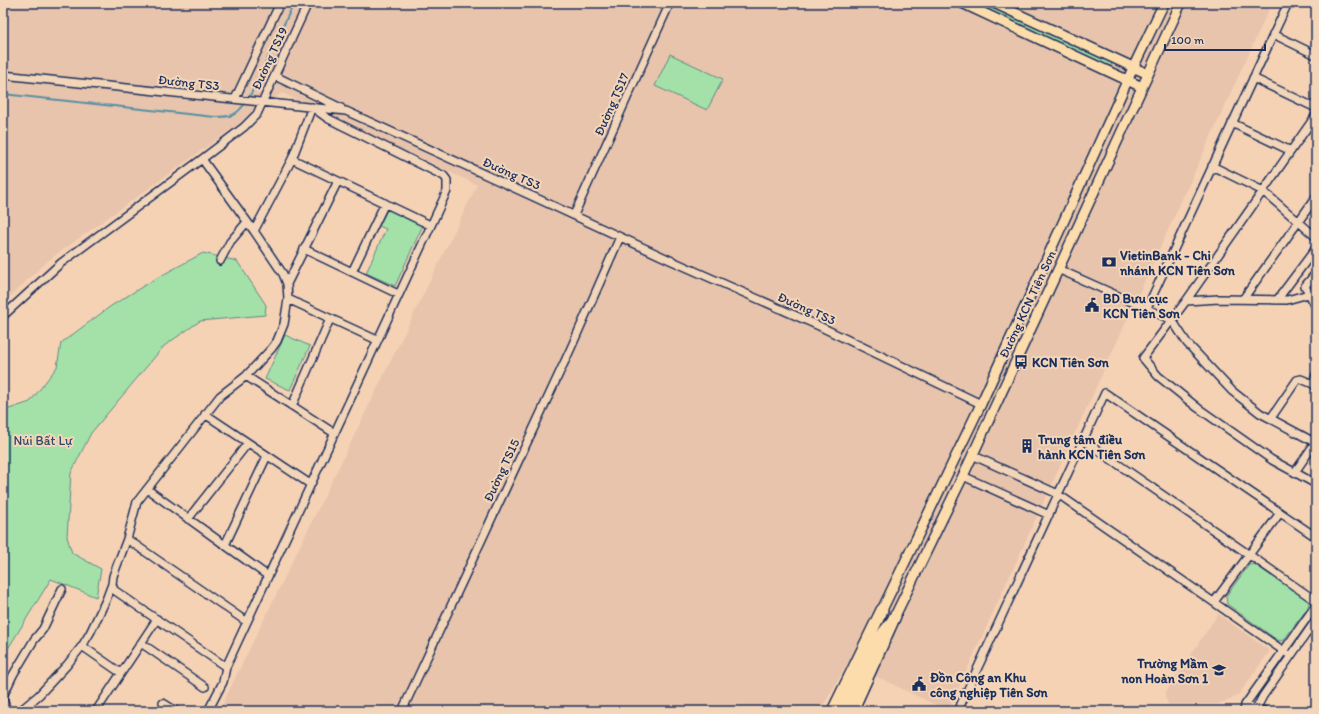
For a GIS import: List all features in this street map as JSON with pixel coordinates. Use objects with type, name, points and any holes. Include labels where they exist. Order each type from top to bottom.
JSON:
[{"type":"highway","points":[[833,711],[882,610]]},
{"type":"highway","points":[[852,711],[895,616]]},
{"type":"main road","points":[[962,3],[1142,87]]},
{"type":"main road","points":[[994,3],[1148,74]]},
{"type":"main road","name":"Đường KCN Tiên Sơn","points":[[876,641],[882,610],[981,404],[1164,3]]},
{"type":"main road","name":"Đường KCN Tiên Sơn","points":[[876,641],[895,616],[962,476],[1181,3]]},
{"type":"main road","points":[[981,404],[993,409]]},
{"type":"main road","points":[[842,711],[876,641]]},
{"type":"street","points":[[235,99],[280,3]]},
{"type":"street","name":"Đường TS19","points":[[3,316],[61,263],[202,159],[244,127],[257,114],[258,101],[275,76],[308,3]]},
{"type":"street","name":"Đường TS17","points":[[574,215],[670,3]]},
{"type":"street","points":[[1146,310],[1288,3]]},
{"type":"street","points":[[1273,34],[1316,55]]},
{"type":"street","name":"Đường TS3","points":[[3,75],[346,111],[620,237],[819,326],[981,404]]},
{"type":"street","points":[[275,76],[346,111]]},
{"type":"street","points":[[1253,78],[1316,108]]},
{"type":"street","points":[[208,711],[223,682],[226,666],[246,622],[447,191],[447,180],[444,176],[327,118],[312,107],[292,159],[254,231]]},
{"type":"street","points":[[1316,114],[1186,301],[1143,358],[1158,376],[1233,434],[1272,460],[1316,484]]},
{"type":"street","points":[[1232,123],[1291,151]]},
{"type":"street","points":[[20,711],[67,665],[82,646],[106,600],[127,539],[137,502],[220,396],[246,376],[278,340],[284,324],[288,299],[287,284],[283,274],[248,222],[202,159]]},
{"type":"street","points":[[292,159],[430,225]]},
{"type":"street","points":[[1212,166],[1263,191],[1316,237]]},
{"type":"street","points":[[287,284],[338,181]]},
{"type":"street","points":[[1243,299],[1316,197]]},
{"type":"street","points":[[352,272],[385,203]]},
{"type":"street","points":[[220,261],[230,242],[248,222]]},
{"type":"street","name":"Đường TS15","points":[[402,711],[571,348],[620,237]]},
{"type":"street","points":[[1276,300],[1316,248]]},
{"type":"street","points":[[304,249],[398,294]]},
{"type":"street","points":[[1058,268],[1146,310],[1172,320],[1187,343],[1232,391],[1260,413],[1316,443],[1295,472]]},
{"type":"street","points":[[1316,273],[1305,286],[1313,294],[1316,307]]},
{"type":"street","points":[[1186,301],[1243,299],[1287,300],[1313,294]]},
{"type":"street","points":[[288,299],[377,340]]},
{"type":"street","points":[[292,406],[330,319]]},
{"type":"street","points":[[1271,418],[1297,380],[1301,379],[1314,386],[1316,375]]},
{"type":"street","points":[[246,376],[334,433]]},
{"type":"street","points":[[959,711],[1105,393],[1316,538]]},
{"type":"street","points":[[205,414],[310,484]]},
{"type":"street","points":[[1083,440],[1316,601]]},
{"type":"street","points":[[188,519],[248,444]]},
{"type":"street","points":[[972,455],[1058,494],[1291,656]]},
{"type":"street","points":[[225,545],[267,456]]},
{"type":"street","points":[[962,476],[1048,515]]},
{"type":"street","points":[[147,489],[268,576]]},
{"type":"street","points":[[1214,602],[1280,513]]},
{"type":"street","points":[[127,539],[246,622]]},
{"type":"street","points":[[112,584],[114,590],[226,666]]},
{"type":"street","points":[[6,711],[3,698],[13,675],[34,640],[43,629],[62,589]]},
{"type":"street","points":[[1266,711],[1244,708],[1316,605]]},
{"type":"street","points":[[96,711],[157,619]]},
{"type":"street","points":[[1256,710],[1263,696],[1316,620]]},
{"type":"street","points":[[141,643],[205,687]]},
{"type":"street","points":[[82,646],[121,673]]},
{"type":"street","points":[[163,703],[176,711]]},
{"type":"shaded area","points":[[3,3],[1272,3],[948,711],[848,663],[820,711],[219,711],[477,185],[282,93],[49,260],[3,303]]},
{"type":"shaded area","name":"Trường Mầm non Hoàn Sơn 1","points":[[1218,614],[1270,651],[1239,694],[1230,700],[1217,704],[1169,705],[1165,698],[1165,693]]},
{"type":"green space","points":[[972,3],[983,3],[1111,62],[1112,64],[1109,66]]},
{"type":"green space","points":[[670,54],[723,79],[707,110],[655,86]]},
{"type":"green space","points":[[388,208],[423,225],[395,286],[366,273],[386,229],[379,226]]},
{"type":"green space","name":"Núi Bất Lự","points":[[203,253],[237,261],[266,305],[265,315],[200,321],[164,346],[91,433],[71,473],[67,537],[72,553],[101,569],[96,597],[51,579],[4,655],[3,411],[30,402],[57,367],[61,343],[111,306],[155,279]]},
{"type":"green space","points":[[285,335],[310,346],[290,390],[265,379]]},
{"type":"green space","points":[[1249,565],[1259,565],[1308,599],[1309,603],[1307,609],[1283,641],[1277,640],[1227,604],[1226,596]]},
{"type":"waterway","points":[[249,98],[294,3]]},
{"type":"waterway","points":[[3,94],[215,117],[226,117],[233,115],[246,102]]},
{"type":"place","name":"VietinBank - Chi nhánh KCN Tiên Sơn","points":[[1109,262]]},
{"type":"place","name":"BD Bưu cục KCN Tiên Sơn","points":[[1092,305]]},
{"type":"place","name":"KCN Tiên Sơn","points":[[1021,362]]},
{"type":"place","name":"Trung tâm điều hành KCN Tiên Sơn","points":[[1027,446]]},
{"type":"place","name":"Trường Mầm non Hoàn Sơn 1","points":[[1219,670]]},
{"type":"place","name":"Đồn Công an Khu công nghiệp Tiên Sơn","points":[[919,684]]}]
